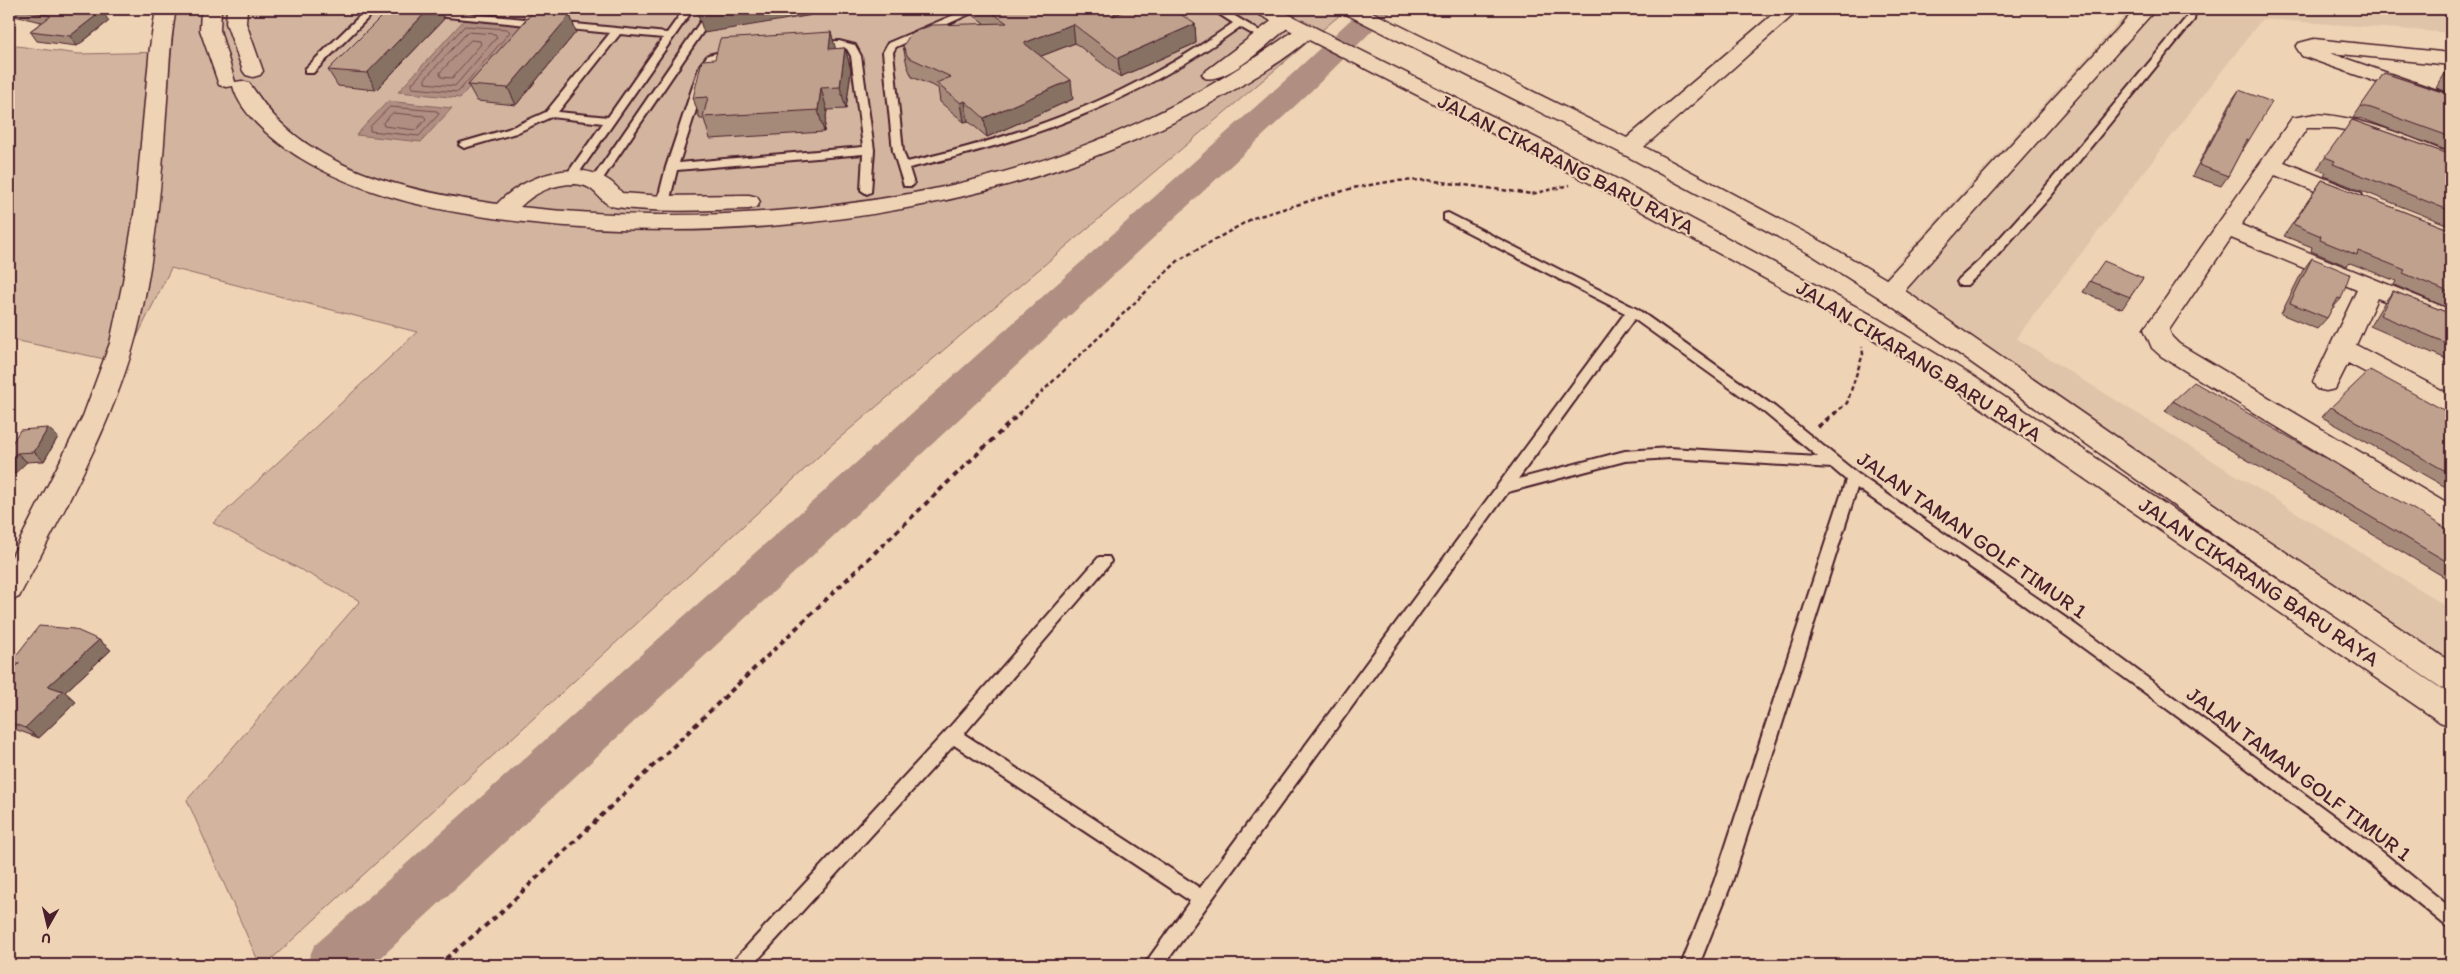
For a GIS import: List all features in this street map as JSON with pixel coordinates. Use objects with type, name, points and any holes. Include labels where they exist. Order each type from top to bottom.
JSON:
[{"type":"street","points":[[9,590],[98,412],[121,346],[131,306],[145,209],[156,110],[160,37],[166,9]]},
{"type":"street","points":[[211,9],[210,30],[264,119],[280,134],[306,152],[344,173],[400,193],[466,207],[601,222],[676,224],[753,221],[830,213],[887,204],[980,185],[1058,162],[1113,142],[1171,117],[1223,89],[1268,60],[1306,31]]},
{"type":"street","points":[[237,9],[236,23],[240,80]]},
{"type":"street","name":"JALAN CIKARANG BARU RAYA","points":[[1263,9],[1386,73],[1592,175],[1861,320],[1967,385],[2451,712]]},
{"type":"street","name":"JALAN CIKARANG BARU RAYA","points":[[1350,9],[1629,148],[1820,250],[1890,292],[2221,524],[2451,678]]},
{"type":"street","points":[[1629,148],[1790,9]]},
{"type":"street","points":[[1890,292],[2146,9]]},
{"type":"street","points":[[615,200],[663,203],[765,201],[867,190],[905,175],[998,163],[1089,134],[1141,112],[1188,88],[1230,63],[1285,20]]},
{"type":"street","points":[[2451,59],[2314,46],[2306,47],[2310,52],[2451,102]]},
{"type":"street","points":[[2451,162],[2349,124],[2317,120],[2300,124],[2156,330],[2161,342],[2170,350],[2451,518]]},
{"type":"street","points":[[2270,166],[2370,204]]},
{"type":"street","points":[[502,212],[513,200],[529,189],[549,181],[570,178],[596,181],[606,186],[615,200]]},
{"type":"street","points":[[601,222],[615,200]]},
{"type":"street","points":[[2227,228],[2451,319]]},
{"type":"street","points":[[2326,382],[2370,286]]},
{"type":"street","points":[[2341,348],[2451,406]]},
{"type":"lane","points":[[309,71],[372,9]]},
{"type":"lane","points":[[395,9],[670,36]]},
{"type":"lane","points":[[976,9],[900,41],[890,48],[888,52],[898,151],[905,175],[1042,129],[1123,95],[1202,52],[1240,22]]},
{"type":"lane","points":[[1216,9],[1265,37]]},
{"type":"lane","points":[[1963,282],[1984,263],[2046,194],[2191,18],[2192,13],[2187,9]]},
{"type":"lane","points":[[570,178],[687,11]]},
{"type":"lane","points":[[596,181],[710,14]]},
{"type":"lane","points":[[464,145],[512,131],[550,114],[617,31]]},
{"type":"lane","points":[[800,47],[839,44],[851,47],[856,56],[869,150],[867,190]]},
{"type":"lane","points":[[663,203],[672,167],[705,66],[712,57],[742,51]]},
{"type":"lane","points":[[550,114],[610,120]]},
{"type":"lane","points":[[672,167],[869,150]]},
{"type":"lane","name":"JALAN TAMAN GOLF TIMUR 1","points":[[1448,217],[1633,312],[1770,410],[1853,478],[2071,629],[2374,856],[2451,919]]},
{"type":"lane","points":[[1153,965],[1633,312]]},
{"type":"lane","points":[[1505,488],[1634,456],[1670,453],[1833,463]]},
{"type":"lane","points":[[1690,965],[1723,882],[1853,478]]},
{"type":"lane","points":[[741,965],[953,735],[1104,561]]},
{"type":"lane","points":[[953,735],[1202,899]]},
{"type":"path","points":[[438,965],[504,909],[1178,260],[1253,218],[1353,188],[1394,181],[1427,180],[1532,194],[1553,191],[1592,175]]},
{"type":"path","points":[[1804,439],[1847,403],[1863,354]]},
{"type":"shaded area","points":[[173,9],[1347,9],[830,446],[265,965],[260,965],[187,800],[360,601],[213,523],[417,332],[171,268],[124,363],[9,339],[9,45],[79,54],[169,52],[169,21]]},
{"type":"shaded area","points":[[2131,9],[2451,9],[2451,33],[2262,19],[2016,338],[2451,609],[2451,670],[2042,406],[1872,290]]},
{"type":"water","points":[[464,20],[522,25],[460,98],[398,92]]},
{"type":"water","points":[[388,101],[452,108],[421,142],[356,135]]},
{"type":"building","points":[[19,9],[89,9],[102,11],[70,36],[30,31],[51,16]]},
{"type":"building","points":[[389,9],[429,9],[367,73],[328,70]]},
{"type":"building","points":[[699,9],[717,9],[697,12]]},
{"type":"building","points":[[987,9],[1117,9],[1113,16],[1130,9],[1173,9],[1195,24],[1118,58],[1073,24],[1024,43],[1071,80],[984,118],[965,101],[961,103],[936,83],[951,77],[908,57],[903,46],[911,33],[932,25],[1007,23]]},
{"type":"building","points":[[533,12],[570,15],[508,88],[468,85]]},
{"type":"building","points":[[831,32],[829,49],[845,48],[840,87],[821,88],[818,110],[703,117],[708,97],[693,98],[702,60],[715,59],[720,39]]},
{"type":"building","points":[[2451,66],[2451,79],[2445,76]]},
{"type":"building","points":[[2384,73],[2451,95],[2451,137],[2361,106]]},
{"type":"building","points":[[2239,90],[2272,102],[2249,140],[2247,140],[2228,176],[2199,165]]},
{"type":"building","points":[[2352,120],[2451,155],[2451,211],[2333,164],[2335,161],[2325,157]]},
{"type":"building","points":[[2322,180],[2451,230],[2451,293],[2403,273],[2405,270],[2358,251],[2357,255],[2320,240],[2321,236],[2293,224]]},
{"type":"building","points":[[2312,258],[2350,274],[2341,299],[2338,298],[2327,318],[2290,303]]},
{"type":"building","points":[[2104,261],[2143,278],[2130,297],[2090,281]]},
{"type":"building","points":[[2393,291],[2451,314],[2451,345],[2380,315]]},
{"type":"building","points":[[2370,370],[2451,414],[2451,474],[2331,407]]},
{"type":"building","points":[[2194,382],[2451,531],[2451,564],[2173,401]]},
{"type":"building","points":[[48,428],[34,452],[17,453],[9,460],[9,448],[20,430]]},
{"type":"building","points":[[39,626],[74,629],[99,640],[48,686],[63,691],[25,728],[9,722],[9,673],[20,663],[11,662]]},
{"type":"waterway","points":[[333,965],[1300,84],[1379,9]]}]
